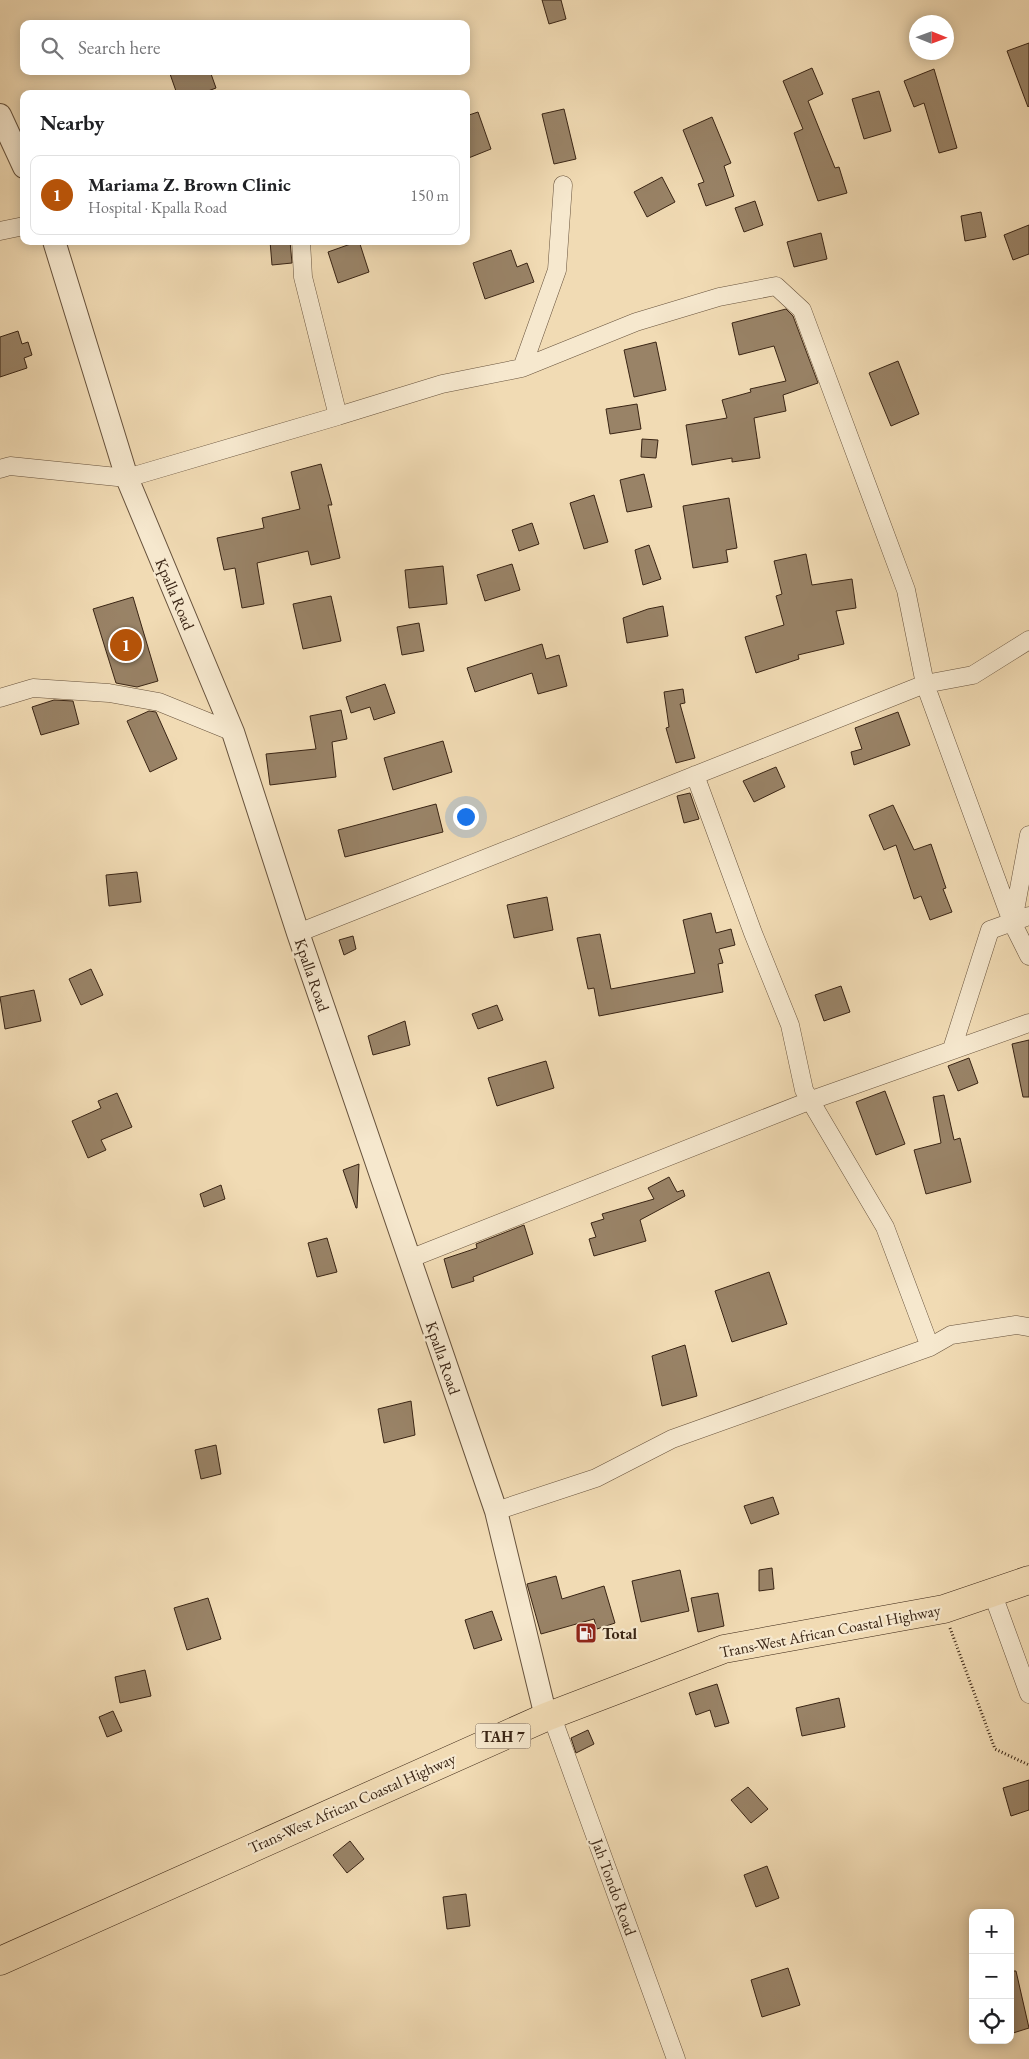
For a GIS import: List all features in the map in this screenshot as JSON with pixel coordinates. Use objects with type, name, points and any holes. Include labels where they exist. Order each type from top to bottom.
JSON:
[{"type":"highway","name":"Trans-West African Coastal Highway","points":[[0,1961],[548,1716],[724,1649],[944,1609],[1029,1580]]},
{"type":"street","points":[[0,115],[20,158]]},
{"type":"street","points":[[522,368],[557,270],[564,185]]},
{"type":"street","points":[[0,231],[20,227]]},
{"type":"street","name":"Kpalla Road","points":[[55,245],[127,478],[233,732],[298,933],[496,1511],[548,1716]]},
{"type":"street","points":[[301,245],[303,277],[338,416]]},
{"type":"street","points":[[0,469],[10,466],[127,478],[442,384],[522,368],[636,322],[719,297],[776,286],[802,310],[906,590],[924,684],[1012,922],[1029,956]]},
{"type":"street","points":[[298,933],[924,684],[973,675],[1029,640]]},
{"type":"street","points":[[0,698],[33,688],[109,693],[159,702],[233,732]]},
{"type":"street","points":[[695,775],[753,933],[790,1025],[804,1090],[885,1226],[930,1347]]},
{"type":"street","points":[[1012,922],[1029,835]]},
{"type":"street","points":[[952,1049],[990,930],[1029,916]]},
{"type":"street","points":[[409,1259],[809,1100],[1029,1023]]},
{"type":"street","points":[[496,1511],[596,1478],[672,1439],[930,1347],[951,1335],[1016,1325],[1029,1327]]},
{"type":"street","points":[[992,1592],[1029,1694]]},
{"type":"street","name":"Jah Tondo Road","points":[[548,1716],[676,2059]]},
{"type":"path","points":[[944,1609],[995,1749],[1029,1765]]},
{"type":"building","points":[[542,0],[561,0],[566,19],[549,24]]},
{"type":"building","points":[[1029,43],[1029,106],[1028,107],[1007,51]]},
{"type":"building","points":[[812,68],[823,94],[808,101],[835,168],[839,167],[847,193],[818,201],[794,133],[803,129],[783,81]]},
{"type":"building","points":[[934,69],[957,148],[939,153],[924,103],[914,107],[904,81]]},
{"type":"building","points":[[170,75],[211,75],[216,88],[211,90],[176,90]]},
{"type":"building","points":[[879,91],[891,131],[864,139],[852,99]]},
{"type":"building","points":[[564,109],[576,159],[554,164],[542,114]]},
{"type":"building","points":[[478,112],[491,149],[470,157],[470,115]]},
{"type":"building","points":[[712,117],[731,163],[724,166],[734,196],[706,206],[698,184],[704,182],[683,130]]},
{"type":"building","points":[[662,177],[675,202],[647,217],[634,192]]},
{"type":"building","points":[[755,201],[763,225],[744,232],[735,208]]},
{"type":"building","points":[[981,212],[986,237],[965,241],[961,216]]},
{"type":"building","points":[[1029,225],[1029,254],[1013,260],[1004,235]]},
{"type":"building","points":[[821,233],[827,259],[794,267],[787,242]]},
{"type":"building","points":[[270,245],[290,245],[292,263],[272,265]]},
{"type":"building","points":[[348,245],[360,245],[369,272],[338,283],[328,252]]},
{"type":"building","points":[[511,250],[517,267],[527,263],[534,282],[485,299],[473,263]]},
{"type":"building","points":[[786,309],[793,316],[818,383],[783,395],[786,411],[754,418],[760,458],[732,462],[732,458],[692,465],[686,425],[727,418],[722,400],[751,392],[750,389],[786,381],[774,346],[739,355],[732,323]]},
{"type":"building","points":[[18,331],[22,344],[28,342],[32,355],[24,358],[27,368],[0,377],[0,337]]},
{"type":"building","points":[[656,342],[666,390],[634,397],[624,350]]},
{"type":"building","points":[[898,361],[919,414],[891,426],[869,373]]},
{"type":"building","points":[[637,404],[641,429],[610,434],[606,409]]},
{"type":"building","points":[[642,439],[658,440],[656,458],[641,457]]},
{"type":"building","points":[[321,464],[332,505],[328,505],[340,558],[311,565],[308,551],[257,563],[264,604],[242,608],[235,568],[224,570],[217,538],[264,528],[262,518],[300,509],[291,472]]},
{"type":"building","points":[[644,474],[652,507],[627,512],[620,480]]},
{"type":"building","points":[[594,495],[608,542],[584,549],[570,503]]},
{"type":"building","points":[[729,498],[737,548],[726,550],[728,562],[693,568],[683,506]]},
{"type":"building","points":[[532,523],[539,544],[519,551],[512,530]]},
{"type":"building","points":[[649,545],[661,579],[643,585],[635,550]]},
{"type":"building","points":[[806,554],[812,585],[852,579],[856,608],[836,611],[844,644],[798,655],[799,659],[756,673],[745,637],[784,625],[776,596],[782,594],[774,561]]},
{"type":"building","points":[[512,564],[520,590],[485,601],[477,575]]},
{"type":"building","points":[[443,566],[447,604],[409,608],[405,570]]},
{"type":"building","points":[[331,596],[341,641],[303,649],[293,604]]},
{"type":"building","points":[[133,597],[158,681],[137,687],[116,683],[93,609]]},
{"type":"building","points":[[663,606],[668,636],[627,643],[623,618]]},
{"type":"building","points":[[419,623],[424,651],[402,655],[397,627]]},
{"type":"building","points":[[542,644],[546,659],[559,655],[567,686],[538,694],[532,673],[475,692],[467,668]]},
{"type":"building","points":[[385,684],[395,713],[374,720],[370,707],[351,713],[346,697]]},
{"type":"building","points":[[683,689],[685,703],[680,704],[695,758],[676,763],[666,728],[669,727],[664,692]]},
{"type":"building","points":[[54,700],[73,701],[79,724],[41,735],[32,707]]},
{"type":"building","points":[[341,710],[347,739],[332,742],[336,777],[270,785],[266,754],[316,749],[310,716]]},
{"type":"building","points":[[149,711],[156,712],[177,759],[150,772],[127,721]]},
{"type":"building","points":[[898,712],[910,745],[854,765],[851,752],[862,749],[855,728]]},
{"type":"building","points":[[443,741],[452,772],[393,790],[384,758]]},
{"type":"building","points":[[776,767],[785,787],[754,802],[743,781]]},
{"type":"building","points":[[690,793],[699,819],[684,823],[677,796]]},
{"type":"building","points":[[436,804],[443,832],[345,857],[338,830]]},
{"type":"building","points":[[893,805],[914,850],[931,844],[946,888],[943,889],[952,912],[930,920],[921,896],[914,899],[896,845],[884,850],[869,815]]},
{"type":"building","points":[[137,872],[141,902],[109,906],[106,875]]},
{"type":"building","points":[[547,897],[553,930],[514,938],[507,905]]},
{"type":"building","points":[[711,913],[716,933],[731,929],[735,945],[719,949],[723,963],[718,964],[723,992],[599,1016],[594,988],[588,989],[577,938],[600,934],[611,989],[695,973],[683,920]]},
{"type":"building","points":[[353,936],[356,949],[344,955],[339,940]]},
{"type":"building","points":[[91,969],[103,995],[81,1005],[69,979]]},
{"type":"building","points":[[841,986],[850,1012],[824,1021],[815,995]]},
{"type":"building","points":[[34,990],[41,1021],[5,1029],[0,997]]},
{"type":"building","points":[[497,1005],[503,1020],[478,1029],[472,1014]]},
{"type":"building","points":[[405,1021],[410,1045],[373,1055],[368,1036]]},
{"type":"building","points":[[1029,1040],[1029,1097],[1023,1097],[1012,1044]]},
{"type":"building","points":[[969,1058],[978,1083],[958,1091],[948,1066]]},
{"type":"building","points":[[546,1061],[554,1088],[497,1106],[488,1078]]},
{"type":"building","points":[[885,1091],[905,1144],[876,1155],[856,1102]]},
{"type":"building","points":[[117,1093],[132,1127],[101,1140],[106,1150],[88,1158],[72,1121],[101,1108],[98,1101]]},
{"type":"building","points":[[944,1095],[954,1140],[960,1138],[971,1182],[926,1194],[914,1150],[941,1143],[933,1097]]},
{"type":"building","points":[[359,1164],[357,1208],[356,1208],[343,1170]]},
{"type":"building","points":[[669,1177],[677,1192],[683,1190],[685,1196],[640,1220],[646,1241],[594,1256],[589,1239],[596,1237],[591,1223],[604,1219],[602,1214],[654,1199],[648,1188]]},
{"type":"building","points":[[221,1185],[225,1199],[204,1207],[200,1194]]},
{"type":"building","points":[[524,1225],[533,1254],[473,1277],[474,1281],[452,1288],[444,1259],[477,1248],[476,1244]]},
{"type":"building","points":[[327,1238],[337,1272],[317,1277],[308,1243]]},
{"type":"building","points":[[769,1272],[787,1324],[732,1342],[715,1291]]},
{"type":"building","points":[[685,1345],[697,1396],[662,1406],[652,1356]]},
{"type":"building","points":[[411,1401],[415,1435],[384,1443],[378,1409]]},
{"type":"building","points":[[216,1445],[221,1474],[201,1479],[195,1450]]},
{"type":"building","points":[[773,1497],[779,1514],[751,1524],[744,1506]]},
{"type":"building","points":[[772,1568],[774,1589],[759,1591],[759,1570]]},
{"type":"building","points":[[680,1570],[689,1611],[641,1622],[632,1581]]},
{"type":"building","points":[[556,1576],[562,1599],[604,1586],[615,1623],[597,1629],[594,1619],[541,1634],[527,1584]]},
{"type":"building","points":[[718,1593],[724,1626],[698,1632],[691,1598]]},
{"type":"building","points":[[208,1598],[221,1639],[187,1650],[174,1608]]},
{"type":"building","points":[[492,1611],[502,1640],[474,1649],[465,1620]]},
{"type":"building","points":[[145,1670],[151,1696],[120,1703],[115,1677]]},
{"type":"building","points":[[717,1684],[729,1723],[715,1727],[710,1710],[696,1715],[689,1693]]},
{"type":"building","points":[[839,1698],[845,1727],[802,1736],[796,1708]]},
{"type":"building","points":[[113,1711],[122,1731],[107,1737],[99,1717]]},
{"type":"building","points":[[588,1730],[594,1744],[576,1753],[571,1738]]},
{"type":"building","points":[[1029,1780],[1029,1810],[1011,1816],[1003,1788]]},
{"type":"building","points":[[748,1787],[768,1809],[751,1823],[731,1800]]},
{"type":"building","points":[[350,1841],[364,1859],[347,1873],[333,1855]]},
{"type":"building","points":[[767,1866],[779,1898],[756,1907],[744,1875]]},
{"type":"building","points":[[466,1894],[470,1926],[447,1929],[443,1897]]},
{"type":"building","points":[[788,1968],[800,2005],[762,2017],[751,1980]]},
{"type":"building","points":[[1014,1971],[1016,1971],[1029,2028],[1014,2033]]},
{"type":"place","name":"Mariama Z. Brown Clinic","points":[[126,645]]},
{"type":"place","name":"Total","points":[[586,1633]]}]
